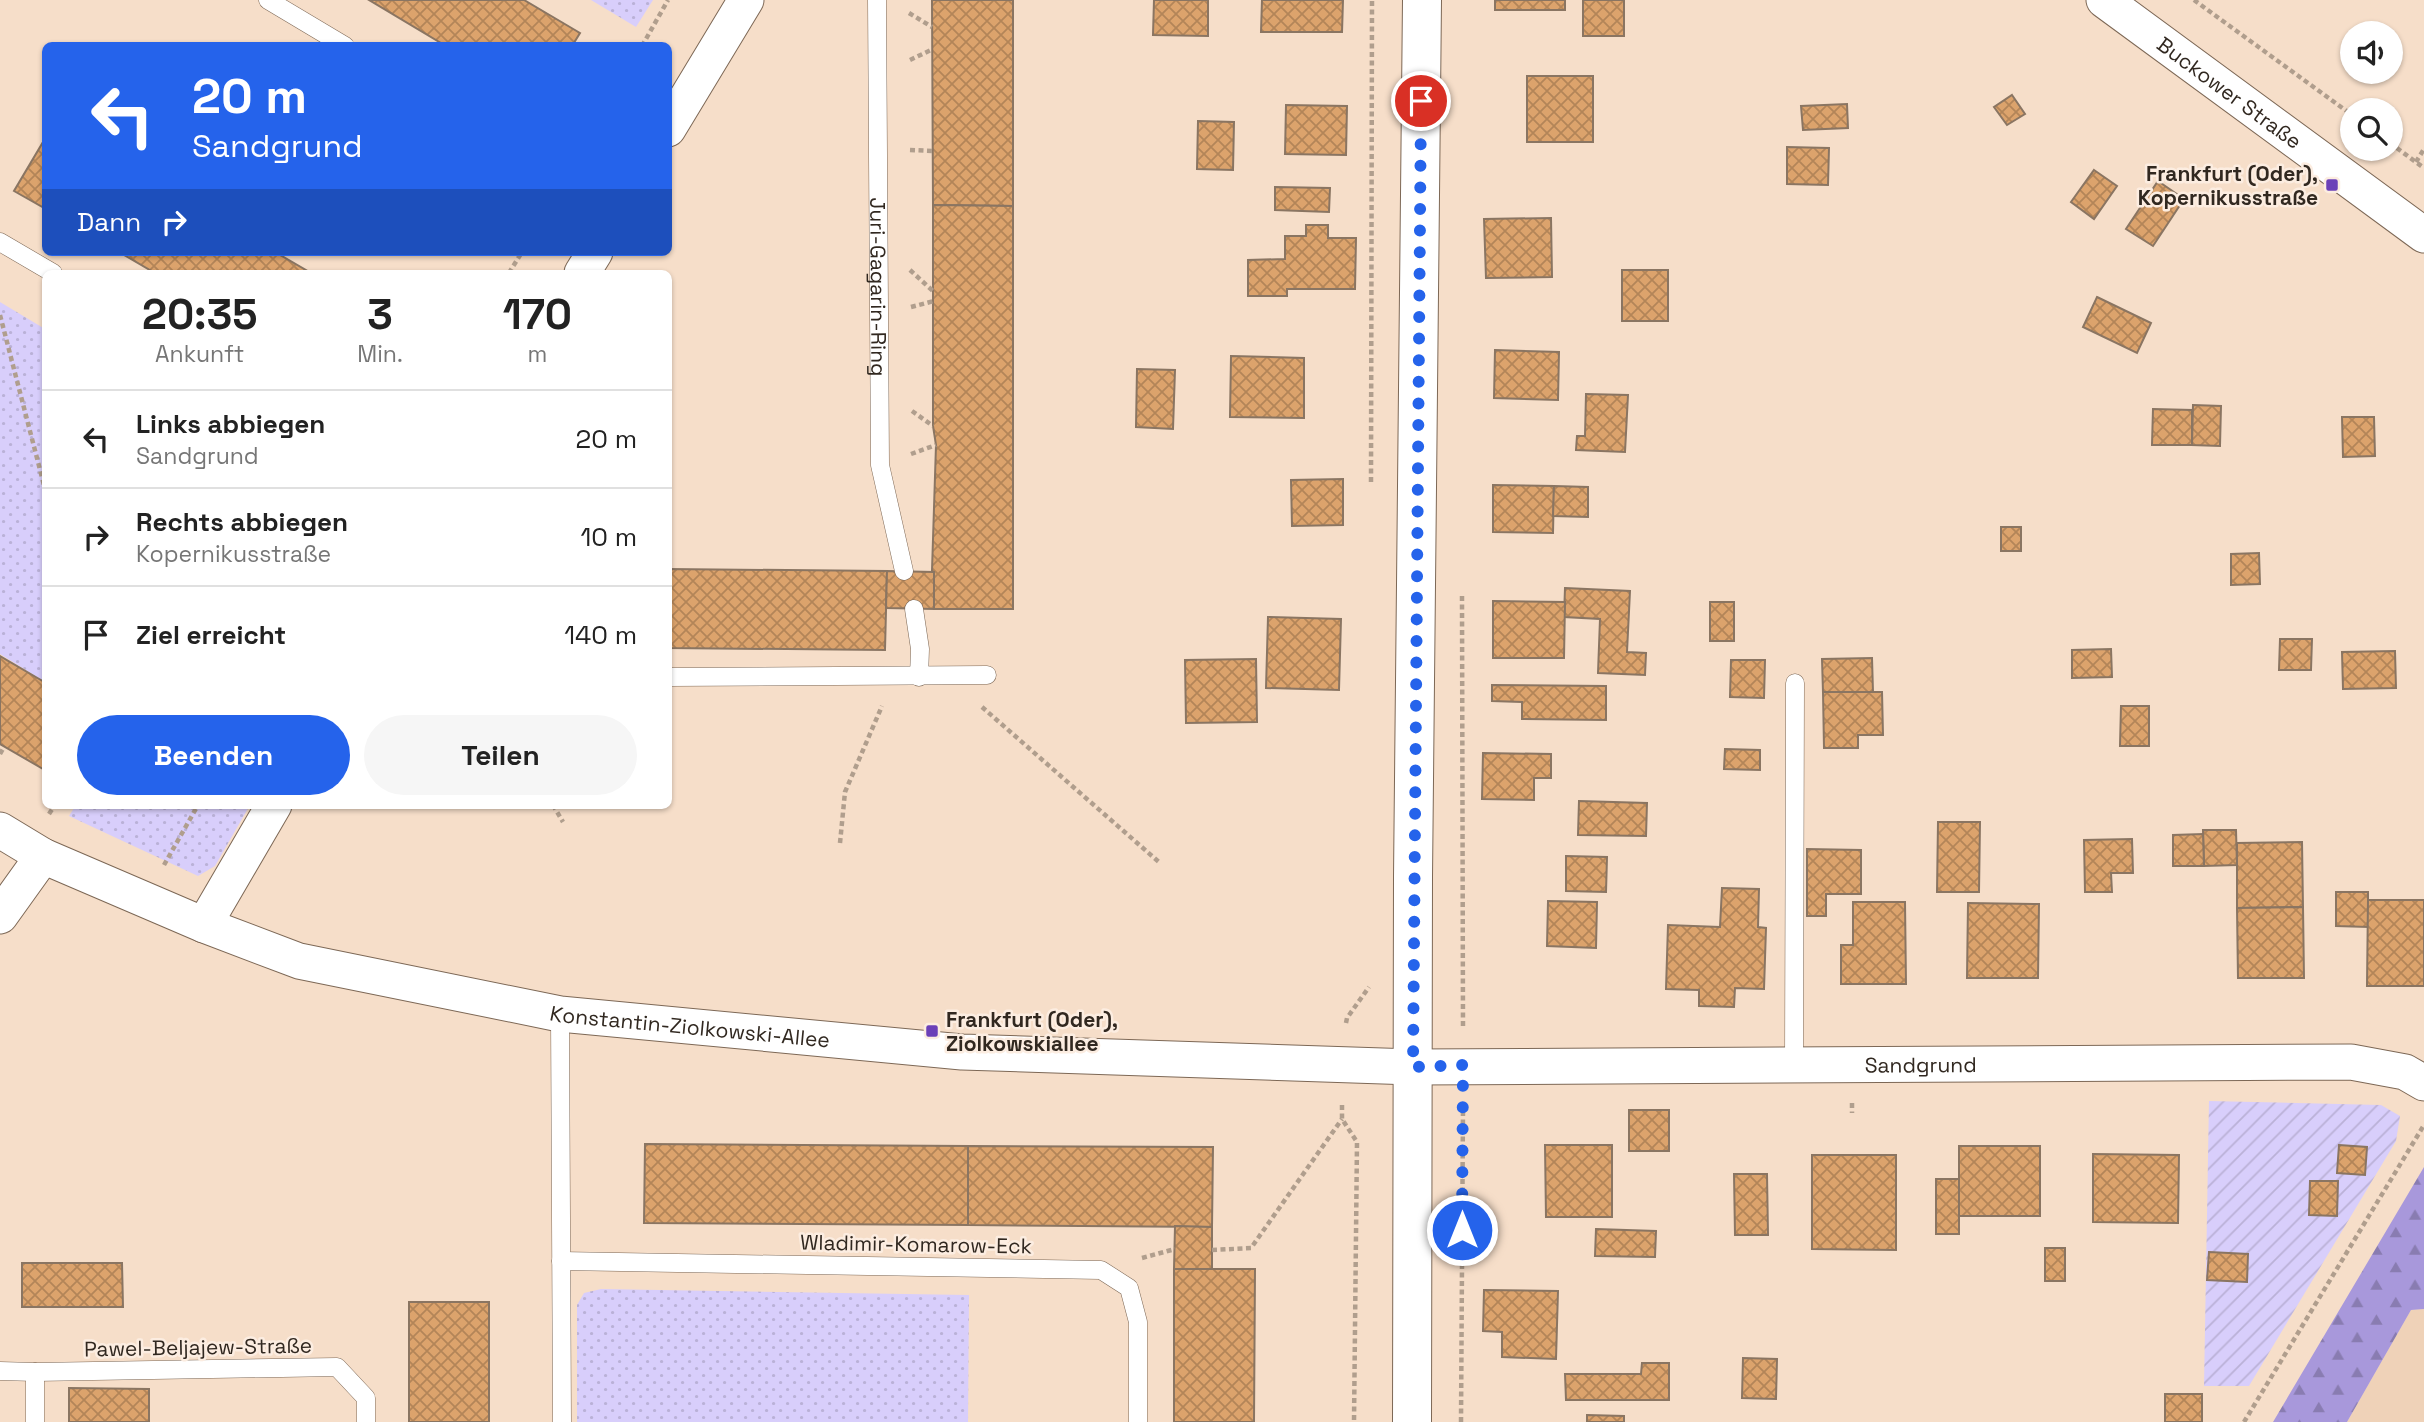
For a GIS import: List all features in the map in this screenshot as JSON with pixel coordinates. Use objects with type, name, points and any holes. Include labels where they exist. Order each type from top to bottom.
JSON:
[{"type":"main road","points":[[1412,1422],[1423,0]]},
{"type":"street","points":[[672,122],[746,0]]},
{"type":"street","name":"Buckower Straße","points":[[2104,0],[2424,235]]},
{"type":"street","points":[[204,925],[272,809]]},
{"type":"street","name":"Konstantin-Ziolkowski-Allee","points":[[0,830],[43,856],[204,925],[299,961],[560,1014],[962,1052],[1413,1067]]},
{"type":"street","points":[[0,916],[43,856]]},
{"type":"street","name":"Sandgrund","points":[[1413,1067],[2351,1062],[2405,1072],[2424,1083]]},
{"type":"lane","points":[[268,0],[338,42]]},
{"type":"lane","name":"Juri-Gagarin-Ring","points":[[877,0],[880,465],[904,571]]},
{"type":"lane","points":[[0,242],[48,270]]},
{"type":"lane","points":[[914,609],[920,649],[919,677]]},
{"type":"lane","points":[[672,677],[987,675]]},
{"type":"lane","points":[[1794,1064],[1795,683]]},
{"type":"lane","points":[[560,1014],[562,1422]]},
{"type":"lane","name":"Wladimir-Komarow-Eck","points":[[561,1261],[1101,1270],[1129,1288],[1138,1322],[1138,1422]]},
{"type":"lane","name":"Pawel-Beljajew-Straße","points":[[0,1371],[337,1367],[366,1398],[366,1422]]},
{"type":"lane","points":[[35,1372],[36,1422]]},
{"type":"path","points":[[644,42],[668,0]]},
{"type":"path","points":[[1371,492],[1372,0]]},
{"type":"path","points":[[2194,0],[2340,106]]},
{"type":"path","points":[[2416,162],[2424,149]]},
{"type":"path","points":[[2403,152],[2424,168]]},
{"type":"path","points":[[0,316],[42,478]]},
{"type":"path","points":[[840,843],[845,792],[895,676]]},
{"type":"path","points":[[947,677],[1160,863]]},
{"type":"path","points":[[0,754],[5,747]]},
{"type":"path","points":[[160,870],[196,809]]},
{"type":"path","points":[[555,809],[563,822]]},
{"type":"path","points":[[1212,1250],[1251,1248],[1342,1119],[1347,1018],[1371,984]]},
{"type":"path","points":[[1461,1422],[1463,1065]]},
{"type":"path","points":[[1342,1119],[1357,1142],[1354,1422]]},
{"type":"path","points":[[2245,1422],[2424,1125]]},
{"type":"shaded area","points":[[591,0],[653,0],[636,27]]},
{"type":"shaded area","points":[[0,302],[42,327],[42,680],[0,654]]},
{"type":"shaded area","points":[[73,809],[248,809],[215,866],[198,876],[69,816]]},
{"type":"shaded area","points":[[2209,1101],[2381,1105],[2400,1116],[2396,1141],[2249,1386],[2204,1386]]},
{"type":"shaded area","points":[[601,1289],[969,1295],[968,1422],[577,1422],[577,1305],[584,1293]]},
{"type":"shaded area","points":[[2424,1309],[2424,1422],[2347,1422],[2411,1310]]},
{"type":"green space","points":[[2424,1167],[2424,1309],[2411,1310],[2347,1422],[2273,1422]]},
{"type":"building","points":[[369,0],[524,0],[580,33],[574,42],[439,42]]},
{"type":"building","points":[[932,0],[1013,0],[1013,206],[933,205]]},
{"type":"building","points":[[1154,0],[1208,0],[1208,36],[1153,35]]},
{"type":"building","points":[[1262,0],[1343,0],[1342,32],[1261,32]]},
{"type":"building","points":[[1495,0],[1565,0],[1565,10],[1495,10]]},
{"type":"building","points":[[1583,0],[1624,0],[1624,36],[1583,36]]},
{"type":"building","points":[[1527,76],[1593,76],[1593,142],[1527,142]]},
{"type":"building","points":[[2012,95],[2025,114],[2007,125],[1994,107]]},
{"type":"building","points":[[1847,104],[1848,128],[1803,130],[1801,106]]},
{"type":"building","points":[[1286,105],[1347,106],[1346,155],[1285,154]]},
{"type":"building","points":[[1198,121],[1234,122],[1233,170],[1197,169]]},
{"type":"building","points":[[42,144],[42,207],[14,191]]},
{"type":"building","points":[[1787,147],[1829,148],[1828,185],[1787,184]]},
{"type":"building","points":[[2094,170],[2117,186],[2094,219],[2071,202]]},
{"type":"building","points":[[2158,181],[2184,199],[2153,246],[2126,229]]},
{"type":"building","points":[[1275,187],[1330,188],[1329,212],[1275,210]]},
{"type":"building","points":[[933,205],[1013,206],[1013,609],[934,609],[932,571],[936,445],[933,426]]},
{"type":"building","points":[[1551,218],[1552,277],[1486,278],[1484,219]]},
{"type":"building","points":[[1306,225],[1328,225],[1328,238],[1356,238],[1355,289],[1287,289],[1287,296],[1248,296],[1248,260],[1285,259],[1285,236],[1306,236]]},
{"type":"building","points":[[126,256],[282,256],[306,270],[150,270]]},
{"type":"building","points":[[1622,270],[1668,270],[1668,321],[1622,321]]},
{"type":"building","points":[[2097,297],[2151,323],[2137,353],[2083,327]]},
{"type":"building","points":[[1495,350],[1559,352],[1558,400],[1494,398]]},
{"type":"building","points":[[1231,356],[1304,358],[1304,418],[1230,417]]},
{"type":"building","points":[[1137,369],[1175,370],[1173,429],[1136,427]]},
{"type":"building","points":[[1586,394],[1628,395],[1625,452],[1576,450],[1577,436],[1585,436]]},
{"type":"building","points":[[2193,405],[2221,406],[2220,446],[2192,445]]},
{"type":"building","points":[[2153,409],[2192,410],[2192,445],[2152,445]]},
{"type":"building","points":[[2342,417],[2374,417],[2375,456],[2343,457]]},
{"type":"building","points":[[1343,479],[1343,525],[1292,526],[1291,480]]},
{"type":"building","points":[[1493,485],[1554,486],[1553,533],[1493,532]]},
{"type":"building","points":[[1554,486],[1588,487],[1588,517],[1553,516]]},
{"type":"building","points":[[2001,527],[2021,527],[2021,551],[2001,551]]},
{"type":"building","points":[[2259,553],[2260,584],[2231,585],[2231,554]]},
{"type":"building","points":[[672,569],[887,571],[885,650],[672,648]]},
{"type":"building","points":[[887,571],[934,572],[934,609],[886,608]]},
{"type":"building","points":[[1565,588],[1630,591],[1627,652],[1646,653],[1645,675],[1598,673],[1600,619],[1564,617]]},
{"type":"building","points":[[1493,601],[1565,602],[1564,658],[1493,658]]},
{"type":"building","points":[[1710,602],[1734,602],[1734,641],[1710,641]]},
{"type":"building","points":[[1268,617],[1341,619],[1339,690],[1266,688]]},
{"type":"building","points":[[2280,639],[2312,639],[2311,670],[2279,670]]},
{"type":"building","points":[[2111,649],[2112,677],[2072,678],[2072,650]]},
{"type":"building","points":[[2395,651],[2396,688],[2343,689],[2342,652]]},
{"type":"building","points":[[0,656],[42,681],[42,768],[0,744]]},
{"type":"building","points":[[1872,658],[1873,692],[1823,692],[1822,659]]},
{"type":"building","points":[[1256,659],[1257,722],[1186,723],[1185,660]]},
{"type":"building","points":[[1731,660],[1765,660],[1764,698],[1730,697]]},
{"type":"building","points":[[1492,685],[1606,686],[1606,720],[1522,719],[1522,702],[1492,701]]},
{"type":"building","points":[[1823,692],[1882,692],[1883,735],[1858,735],[1858,748],[1824,748]]},
{"type":"building","points":[[2121,706],[2149,706],[2149,746],[2120,746]]},
{"type":"building","points":[[1725,749],[1760,750],[1760,770],[1724,769]]},
{"type":"building","points":[[1483,753],[1551,754],[1551,778],[1534,778],[1534,800],[1482,799]]},
{"type":"building","points":[[1579,801],[1647,803],[1646,836],[1578,835]]},
{"type":"building","points":[[1938,822],[1980,822],[1979,892],[1937,892]]},
{"type":"building","points":[[2203,830],[2236,830],[2237,865],[2204,866]]},
{"type":"building","points":[[2203,834],[2204,866],[2173,866],[2173,835]]},
{"type":"building","points":[[2132,839],[2133,873],[2111,873],[2112,892],[2085,892],[2084,840]]},
{"type":"building","points":[[2302,842],[2303,907],[2237,908],[2237,843]]},
{"type":"building","points":[[1807,849],[1861,850],[1861,894],[1826,894],[1826,916],[1807,916]]},
{"type":"building","points":[[1566,856],[1607,857],[1606,892],[1566,891]]},
{"type":"building","points":[[1722,888],[1759,889],[1758,927],[1766,928],[1764,989],[1735,988],[1734,1007],[1699,1006],[1699,990],[1666,989],[1668,925],[1720,927]]},
{"type":"building","points":[[2336,892],[2368,892],[2368,927],[2336,926]]},
{"type":"building","points":[[2368,900],[2424,900],[2424,986],[2367,986]]},
{"type":"building","points":[[1548,901],[1597,902],[1596,948],[1547,946]]},
{"type":"building","points":[[1853,902],[1905,902],[1906,984],[1841,984],[1841,945],[1853,945]]},
{"type":"building","points":[[1968,903],[2039,904],[2038,978],[1967,978]]},
{"type":"building","points":[[2303,907],[2304,978],[2238,978],[2237,908]]},
{"type":"building","points":[[1629,1110],[1669,1110],[1669,1151],[1629,1151]]},
{"type":"building","points":[[645,1144],[968,1146],[968,1225],[644,1223]]},
{"type":"building","points":[[1545,1145],[1612,1145],[1612,1217],[1546,1217]]},
{"type":"building","points":[[2339,1145],[2367,1147],[2365,1175],[2337,1173]]},
{"type":"building","points":[[968,1146],[1213,1147],[1212,1227],[968,1225]]},
{"type":"building","points":[[1959,1146],[2040,1146],[2040,1216],[1959,1216]]},
{"type":"building","points":[[2093,1154],[2179,1155],[2178,1223],[2093,1222]]},
{"type":"building","points":[[1812,1155],[1896,1155],[1896,1250],[1812,1249]]},
{"type":"building","points":[[1734,1174],[1767,1174],[1768,1235],[1735,1235]]},
{"type":"building","points":[[1936,1179],[1959,1179],[1959,1234],[1936,1234]]},
{"type":"building","points":[[2310,1181],[2338,1181],[2337,1216],[2309,1215]]},
{"type":"building","points":[[1175,1226],[1212,1227],[1212,1269],[1174,1269]]},
{"type":"building","points":[[1596,1229],[1656,1231],[1655,1257],[1595,1256]]},
{"type":"building","points":[[2045,1248],[2065,1248],[2065,1281],[2045,1281]]},
{"type":"building","points":[[2209,1252],[2248,1254],[2247,1282],[2207,1280]]},
{"type":"building","points":[[22,1263],[122,1263],[123,1307],[22,1307]]},
{"type":"building","points":[[1174,1269],[1255,1269],[1254,1422],[1174,1422]]},
{"type":"building","points":[[1484,1290],[1558,1291],[1556,1359],[1502,1357],[1502,1332],[1483,1331]]},
{"type":"building","points":[[409,1302],[489,1302],[489,1422],[409,1422]]},
{"type":"building","points":[[1743,1358],[1777,1359],[1776,1399],[1742,1398]]},
{"type":"building","points":[[1642,1363],[1669,1363],[1669,1400],[1566,1400],[1565,1374],[1641,1374]]},
{"type":"building","points":[[69,1388],[149,1389],[149,1422],[69,1422]]},
{"type":"building","points":[[2165,1394],[2202,1394],[2202,1422],[2165,1422]]},
{"type":"building","points":[[1587,1415],[1624,1416],[1624,1422],[1587,1422]]},
{"type":"place","name":"Frankfurt (Oder), Kopernikusstraße","points":[[2332,185]]},
{"type":"place","name":"Frankfurt (Oder), Ziolkowskiallee","points":[[932,1031]]},
{"type":"route","points":[[1421,101],[1413,1067],[1463,1065],[1462,1230]]}]
